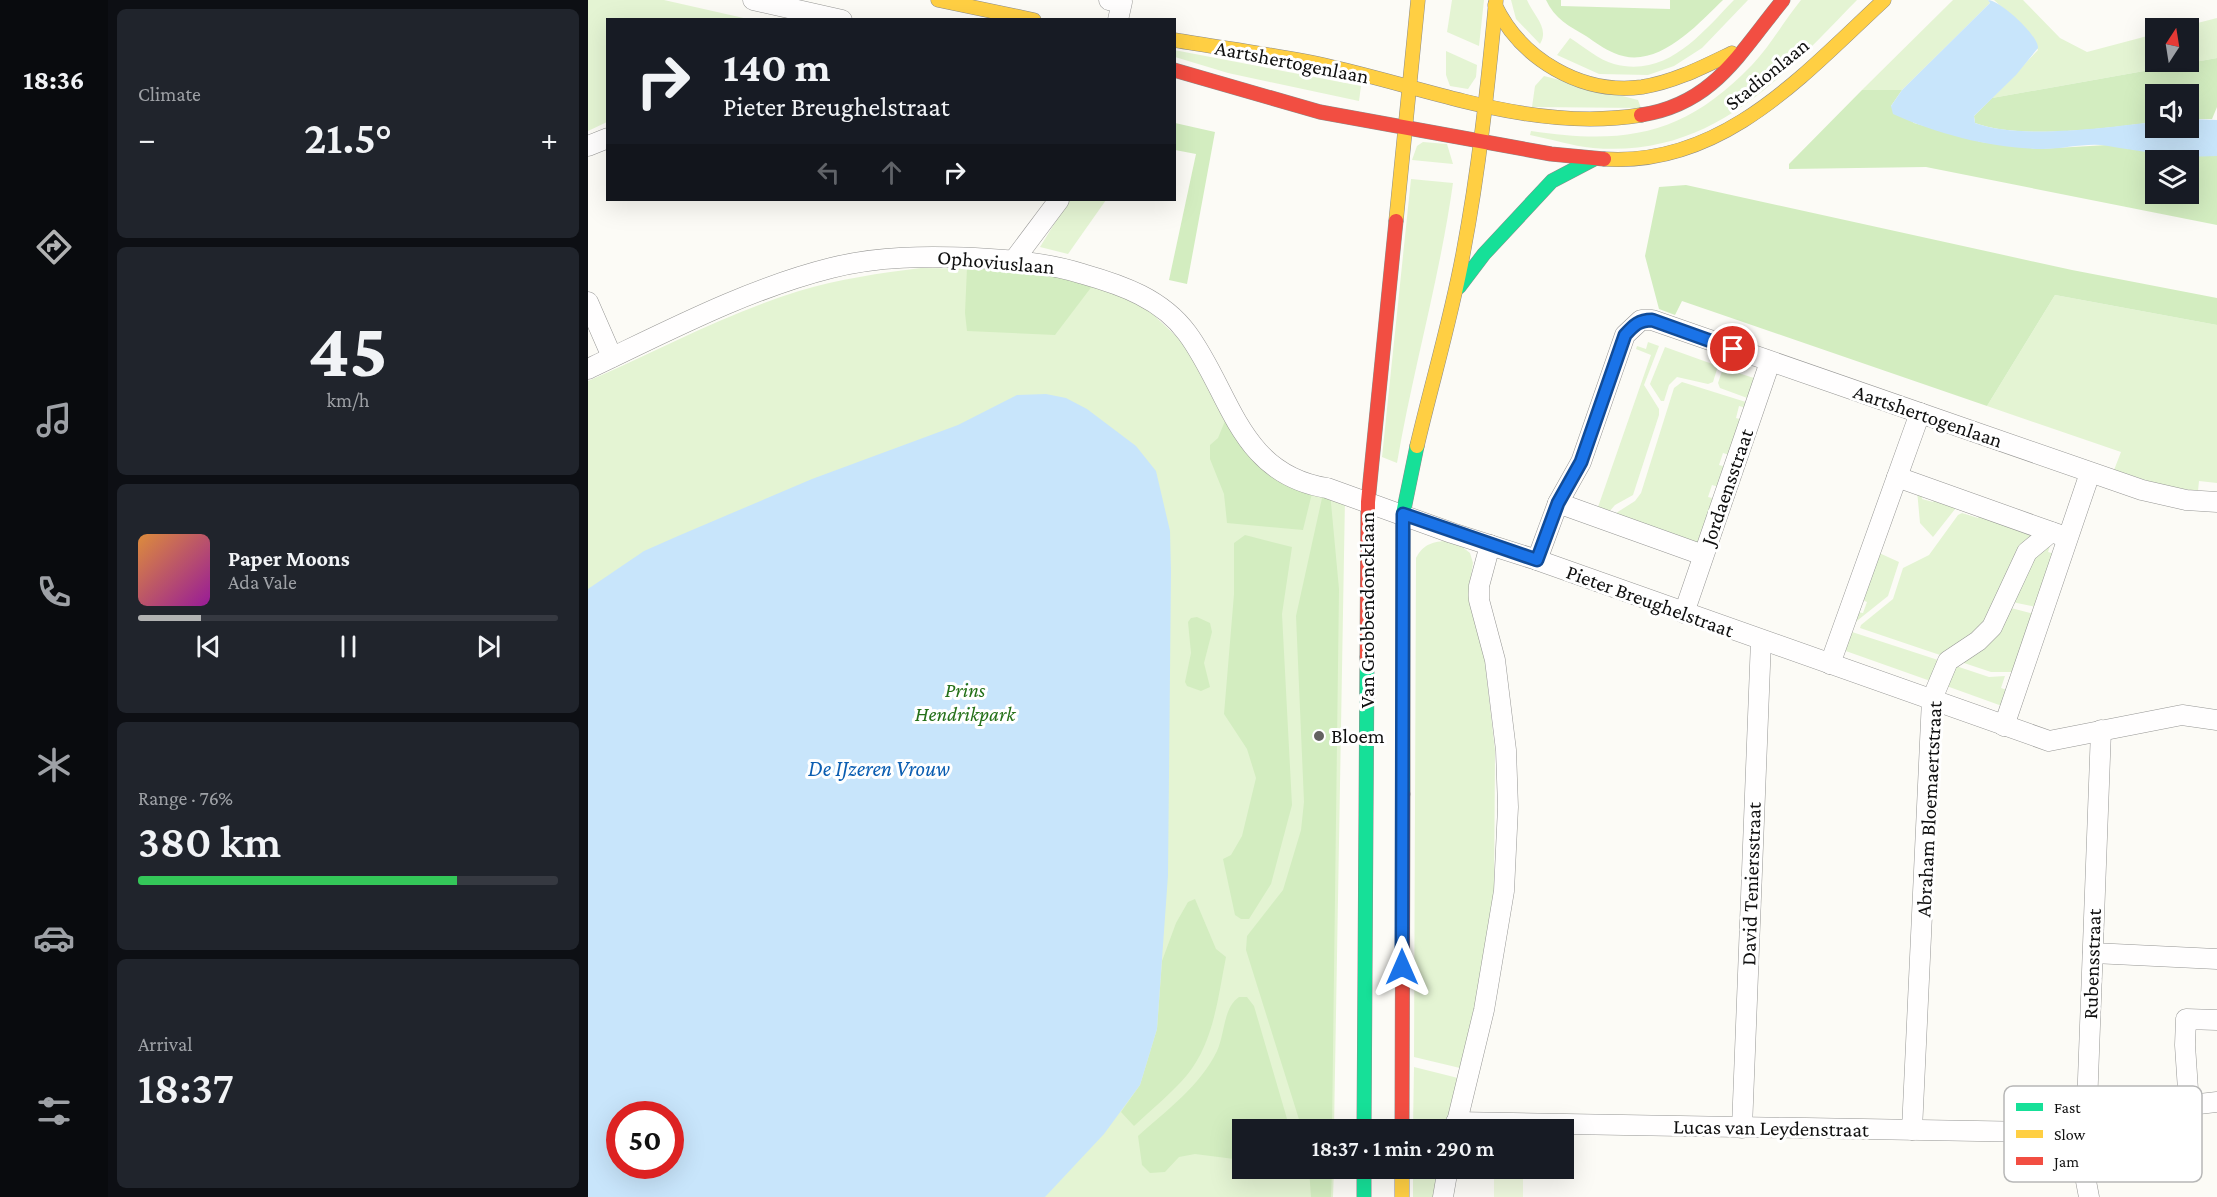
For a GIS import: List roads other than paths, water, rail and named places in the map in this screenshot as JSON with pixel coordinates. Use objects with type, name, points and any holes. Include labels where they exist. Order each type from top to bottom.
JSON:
[{"type":"main road","points":[[938,0],[1020,18]]},
{"type":"main road","name":"Van Grobbendoncklaan","points":[[1364,1119],[1368,502],[1418,0]]},
{"type":"main road","name":"Stadionlaan","points":[[1486,105],[1581,122],[1631,118],[1666,109],[1695,96],[1718,80],[1783,0]]},
{"type":"main road","name":"Stadionlaan","points":[[1482,141],[1593,159],[1637,159],[1675,153],[1697,146],[1739,126],[1799,78],[1884,0]]},
{"type":"main road","points":[[1496,3],[1508,30],[1538,58],[1573,78],[1599,88],[1639,89],[1672,81],[1745,47]]},
{"type":"main road","name":"Van Grobbendoncklaan","points":[[1402,1119],[1403,514],[1409,475],[1456,291],[1482,141],[1496,3]]},
{"type":"main road","name":"Aartshertogenlaan","points":[[1176,40],[1330,67],[1486,105]]},
{"type":"main road","name":"Aartshertogenlaan","points":[[1176,71],[1276,102],[1482,141]]},
{"type":"main road","points":[[1456,291],[1484,254],[1552,181],[1593,159]]},
{"type":"main road","points":[[1364,1179],[1364,1197]]},
{"type":"main road","points":[[1402,1179],[1402,1197]]},
{"type":"street","points":[[1109,0],[1122,3],[1118,18]]},
{"type":"street","points":[[763,8],[829,18]]},
{"type":"street","points":[[588,146],[606,139]]},
{"type":"street","points":[[1014,260],[1058,201]]},
{"type":"street","name":"Ophoviuslaan","points":[[588,369],[741,300],[832,267],[878,259],[929,256],[1014,260],[1062,267],[1112,282],[1156,303],[1186,330],[1207,362],[1230,413],[1246,439],[1267,460],[1291,476],[1315,486],[1368,502]]},
{"type":"street","points":[[588,302],[612,357]]},
{"type":"street","name":"Aartshertogenlaan","points":[[1558,503],[1581,462],[1625,335],[1641,320],[1652,320],[2142,490],[2186,500],[2217,502]]},
{"type":"street","name":"Jordaensstraat","points":[[1684,613],[1770,362]]},
{"type":"street","points":[[1830,664],[1920,413]]},
{"type":"street","points":[[2004,726],[2060,535],[2090,472]]},
{"type":"street","points":[[1897,477],[2060,535]]},
{"type":"street","name":"Pieter Breughelstraat","points":[[1368,502],[2049,741],[2182,715],[2216,713]]},
{"type":"street","points":[[1537,560],[1558,503],[1703,555]]},
{"type":"street","name":"Abraham Bloemaertstraat","points":[[1912,1130],[1932,699],[1948,661],[1978,641],[1992,627],[2027,552],[2060,535]]},
{"type":"street","points":[[1457,1119],[1484,1010],[1504,891],[1508,807],[1506,750],[1495,660],[1479,600],[1479,586],[1490,545]]},
{"type":"street","name":"David Teniersstraat","points":[[1742,1128],[1761,640]]},
{"type":"street","name":"Rubensstraat","points":[[2088,1086],[2102,730]]},
{"type":"street","points":[[2093,953],[2217,959]]},
{"type":"street","points":[[2188,1086],[2186,1019],[2217,1020]]},
{"type":"street","name":"Lucas van Leydenstraat","points":[[2202,1104],[2217,1102]]},
{"type":"street","name":"Lucas van Leydenstraat","points":[[1574,1127],[1912,1130],[2004,1127]]},
{"type":"street","points":[[1443,1197],[1446,1179]]},
{"type":"street","name":"Rubensstraat","points":[[2086,1182],[2088,1197]]},
{"type":"water","points":[[1988,0],[2001,6],[2018,20],[2037,42],[2038,48],[2016,75],[1974,116],[1975,123],[2015,131],[2064,131],[2145,123],[2145,138],[2199,138],[2199,119],[2217,120],[2217,156],[2199,156],[2199,150],[2145,151],[2100,145],[2048,149],[2002,146],[1946,134],[1893,114],[1891,106],[1902,90],[1990,3]]},
{"type":"water","name":"De IJzeren Vrouw","points":[[1046,394],[1066,398],[1087,409],[1136,446],[1156,471],[1170,531],[1168,875],[1157,1029],[1140,1085],[1104,1134],[1045,1197],[588,1197],[588,589],[644,551],[812,479],[958,425],[1017,395]]},
{"type":"place","name":"Bloem","points":[[1319,736]]},
{"type":"park label","name":"Prins Hendrikpark","points":[[965,702]]}]
